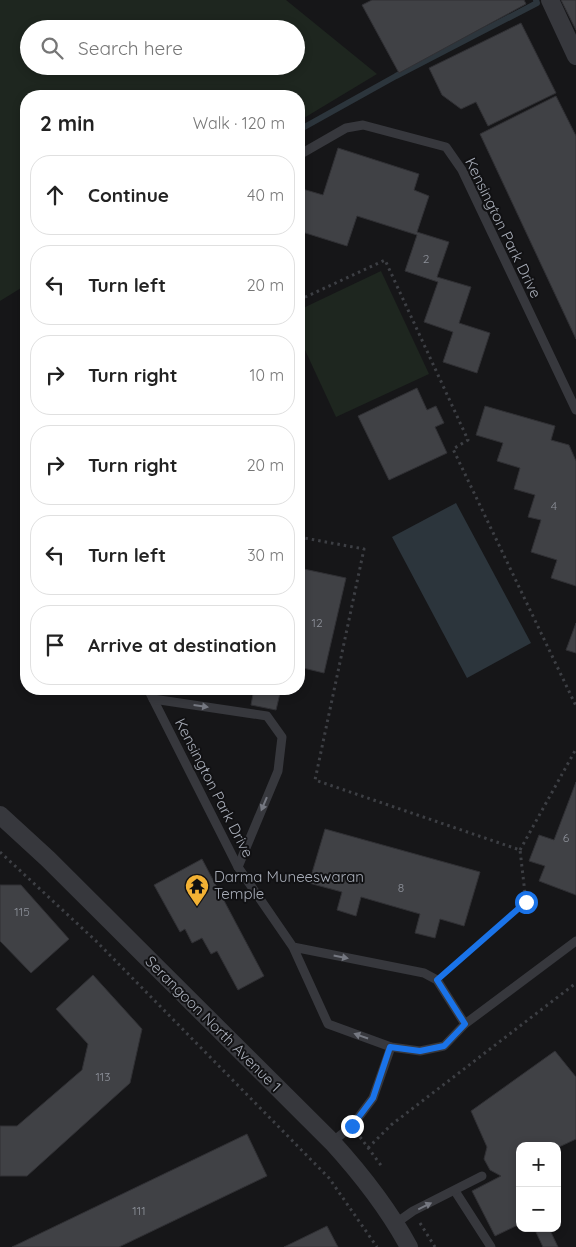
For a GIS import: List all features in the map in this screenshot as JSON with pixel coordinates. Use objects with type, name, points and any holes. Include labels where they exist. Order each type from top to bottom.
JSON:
[{"type":"street","points":[[550,0],[576,56]]},
{"type":"street","name":"Serangoon North Avenue 1","points":[[0,815],[54,866],[332,1142],[365,1180],[396,1223],[409,1247]]},
{"type":"lane","name":"Kensington Park Drive","points":[[305,152],[346,128],[364,125],[446,147],[462,170],[576,410]]},
{"type":"lane","name":"Kensington Park Drive","points":[[151,695],[238,867],[293,947],[328,1024],[390,1047],[420,1051],[444,1046],[465,1024],[576,941]]},
{"type":"lane","points":[[153,699],[267,716],[282,737],[278,771],[238,867]]},
{"type":"lane","points":[[293,947],[424,973],[437,980],[465,1024]]},
{"type":"lane","points":[[332,1142],[352,1126],[373,1098],[390,1047]]},
{"type":"lane","points":[[396,1223],[414,1211],[482,1176]]},
{"type":"lane","points":[[456,1190],[491,1247]]},
{"type":"path","points":[[305,297],[384,260],[468,440],[453,449],[576,706]]},
{"type":"path","points":[[305,538],[364,550],[315,780],[520,850]]},
{"type":"path","points":[[437,980],[526,902],[520,850],[576,749]]},
{"type":"path","points":[[0,852],[96,941],[329,1178],[377,1247]]},
{"type":"path","points":[[368,1148],[391,1125],[576,983]]},
{"type":"shaded area","points":[[0,0],[286,0],[377,74],[305,117],[305,90],[20,90],[20,289],[0,301]]},
{"type":"shaded area","points":[[381,271],[429,374],[336,417],[305,350],[305,307]]},
{"type":"shaded area","points":[[456,503],[531,643],[467,678],[392,537]]},
{"type":"building","points":[[372,0],[524,0],[526,4],[399,73],[362,5]]},
{"type":"building","points":[[561,0],[576,0],[576,30]]},
{"type":"building","points":[[521,23],[556,93],[488,126],[476,102],[461,109],[442,95],[429,68]]},
{"type":"building","points":[[556,96],[576,136],[576,339],[480,134]]},
{"type":"building","points":[[338,148],[419,174],[414,190],[429,196],[417,232],[449,242],[437,277],[471,287],[459,323],[490,333],[477,373],[443,362],[453,332],[424,322],[438,282],[405,271],[417,235],[357,216],[347,246],[305,233],[305,190],[323,195]]},
{"type":"building","points":[[417,388],[427,410],[436,406],[444,423],[435,427],[447,453],[389,480],[358,416]]},
{"type":"building","points":[[485,406],[555,426],[551,440],[569,445],[576,461],[576,586],[551,578],[557,560],[531,552],[541,520],[528,517],[535,495],[514,489],[520,468],[497,461],[503,443],[476,435]]},
{"type":"building","points":[[305,569],[346,578],[324,673],[305,668]]},
{"type":"building","points":[[576,623],[576,653],[566,650]]},
{"type":"building","points":[[253,695],[280,695],[276,710],[251,705]]},
{"type":"building","points":[[576,782],[576,895],[539,881],[545,866],[529,861],[539,835],[554,840]]},
{"type":"building","points":[[325,829],[480,872],[464,926],[440,919],[435,938],[415,933],[420,914],[361,897],[356,916],[337,910],[342,892],[309,883]]},
{"type":"building","name":"Darma Muneeswaran Temple","points":[[202,859],[264,976],[238,990],[217,951],[211,954],[202,938],[192,943],[185,929],[180,932],[154,885]]},
{"type":"building","points":[[0,885],[21,885],[69,939],[31,973],[0,941]]},
{"type":"building","points":[[93,975],[142,1029],[130,1083],[27,1176],[0,1176],[0,1126],[17,1126],[82,1070],[88,1044],[56,1009]]},
{"type":"building","points":[[555,1051],[576,1077],[576,1139],[561,1146],[561,1142],[516,1142],[516,1226],[495,1236],[472,1191],[501,1176],[490,1170],[484,1159],[487,1147],[471,1111]]},
{"type":"building","points":[[247,1134],[267,1176],[119,1247],[12,1247]]},
{"type":"building","points":[[327,1226],[338,1247],[284,1247]]},
{"type":"building","points":[[536,1232],[551,1232],[558,1247],[543,1247]]},
{"type":"waterway","points":[[305,127],[396,76],[537,3],[536,0]]},
{"type":"place","name":"Darma Muneeswaran Temple","points":[[197,907]]},
{"type":"route","points":[[352,1126],[373,1098],[390,1047],[420,1051],[444,1046],[465,1024],[437,980],[526,902]]}]
